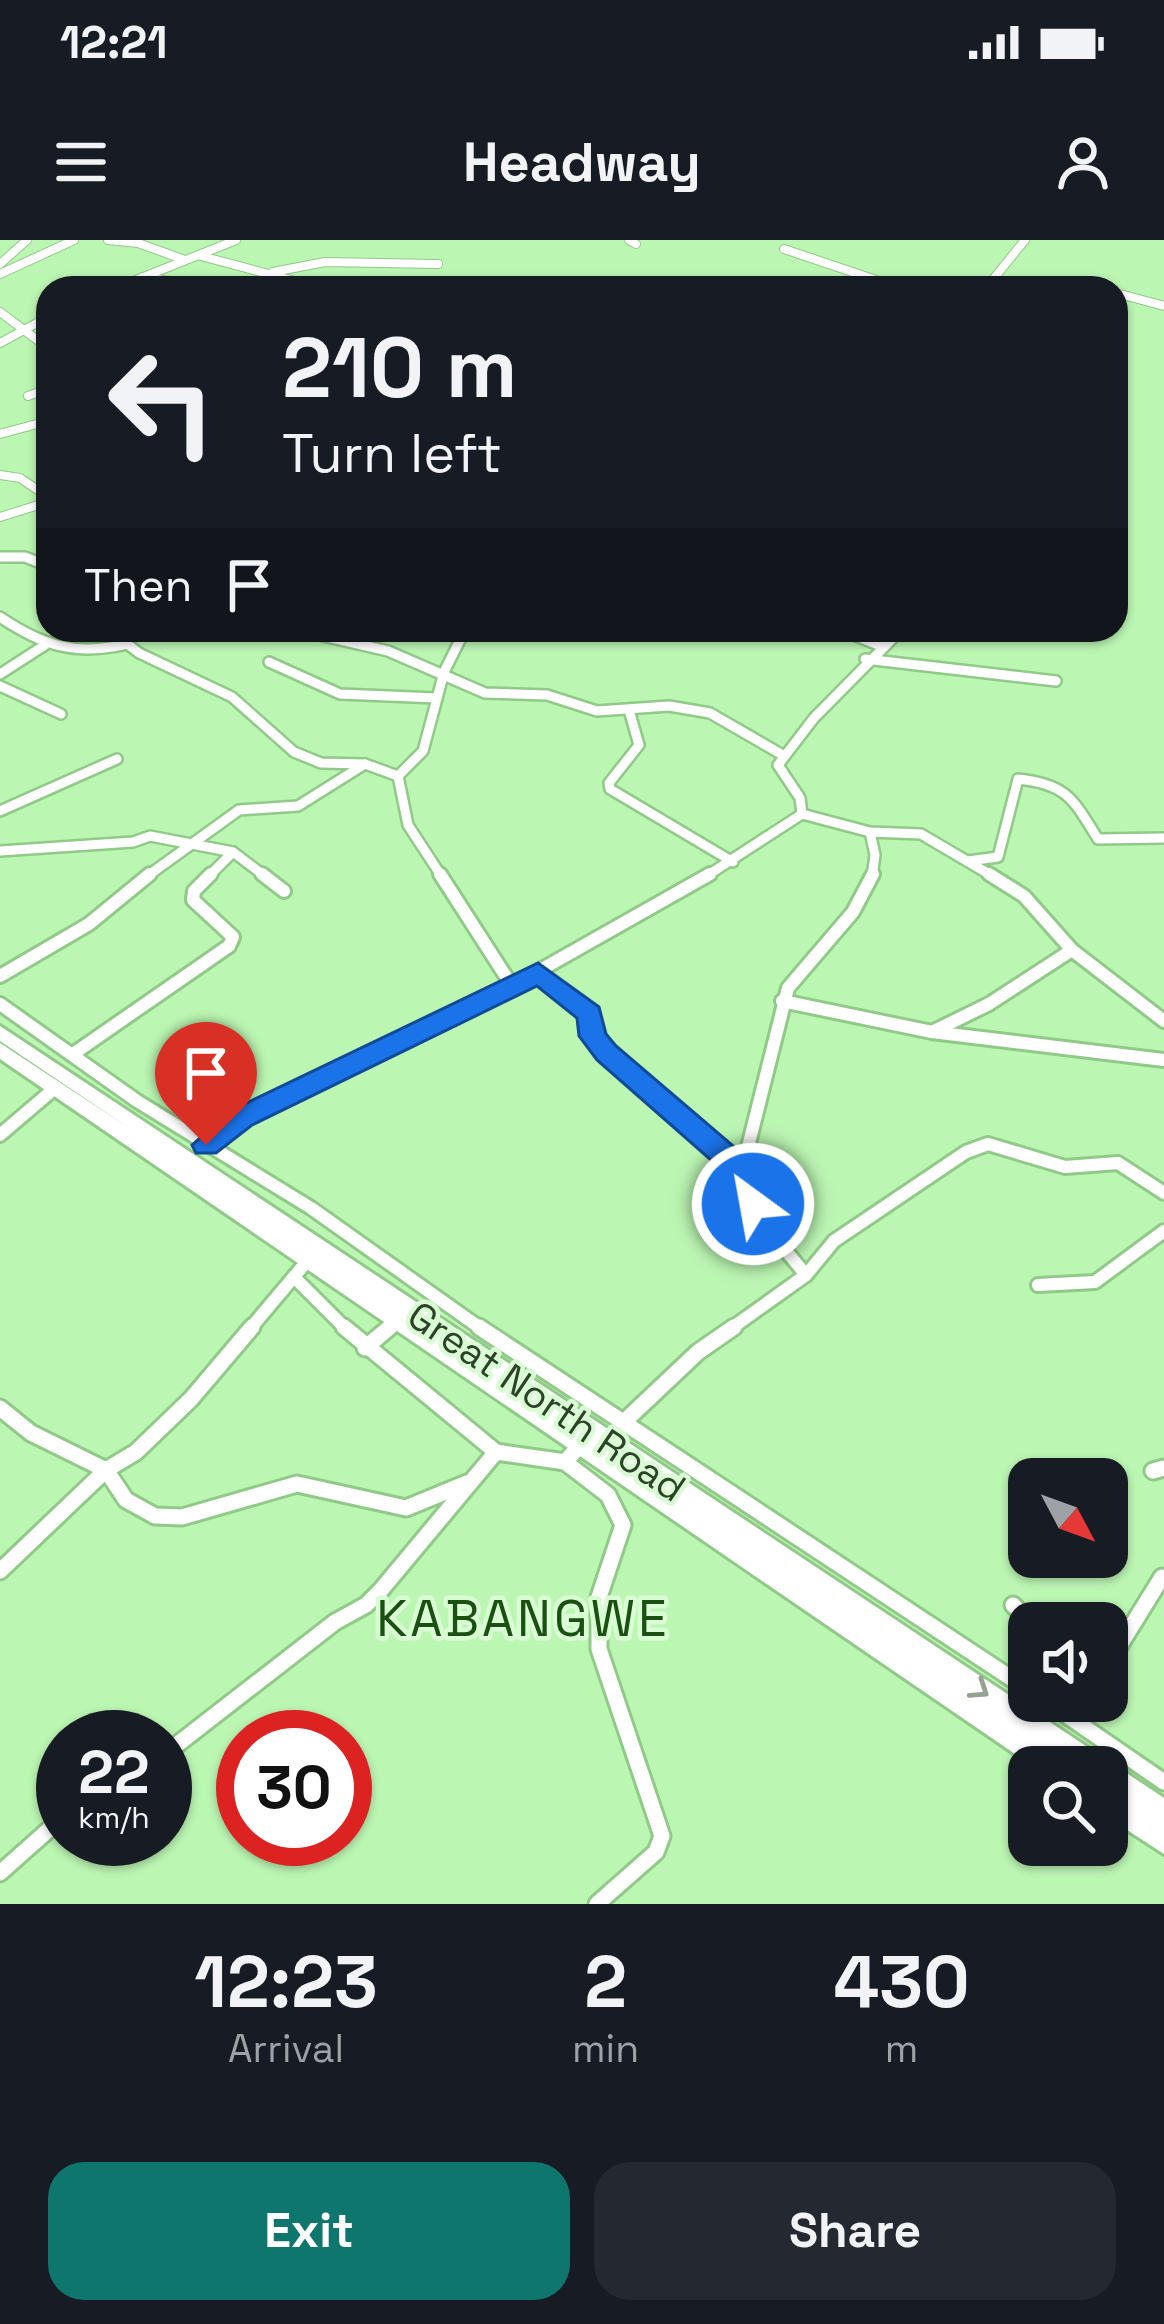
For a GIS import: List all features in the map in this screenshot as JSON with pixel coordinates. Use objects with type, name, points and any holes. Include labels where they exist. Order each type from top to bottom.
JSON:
[{"type":"main road","name":"Great North Road","points":[[0,1032],[1064,1746]]},
{"type":"main road","name":"Great North Road","points":[[0,1050],[302,1269],[399,1319],[1025,1746]]},
{"type":"main road","points":[[1128,1789],[1164,1813]]},
{"type":"main road","points":[[1128,1816],[1164,1841]]},
{"type":"street","points":[[0,264],[27,240]]},
{"type":"street","points":[[0,274],[74,240]]},
{"type":"street","points":[[108,240],[138,243],[187,260]]},
{"type":"street","points":[[145,276],[236,240]]},
{"type":"street","points":[[996,276],[1025,240]]},
{"type":"street","points":[[784,249],[864,276]]},
{"type":"street","points":[[198,256],[285,276]]},
{"type":"street","points":[[273,272],[292,263],[416,259],[439,264]]},
{"type":"street","points":[[1128,296],[1161,303]]},
{"type":"street","points":[[0,312],[36,339]]},
{"type":"street","points":[[0,343],[36,325]]},
{"type":"street","points":[[28,397],[36,393]]},
{"type":"street","points":[[0,434],[36,424]]},
{"type":"street","points":[[0,475],[20,478],[36,491]]},
{"type":"street","points":[[0,517],[36,504]]},
{"type":"street","points":[[0,556],[36,562]]},
{"type":"street","points":[[0,617],[36,640]]},
{"type":"street","points":[[39,642],[83,655],[127,644]]},
{"type":"street","points":[[124,642],[232,697],[294,752],[321,763],[365,764],[398,776]]},
{"type":"street","points":[[349,642],[388,651],[484,692],[547,695],[597,712],[669,706],[710,713],[781,754]]},
{"type":"street","points":[[459,642],[444,672],[423,751],[398,776],[398,795],[416,846],[455,894],[514,989]]},
{"type":"street","points":[[871,642],[881,646]]},
{"type":"street","points":[[802,814],[800,798],[778,765],[781,754],[825,711],[865,659],[886,642]]},
{"type":"street","points":[[0,674],[45,646]]},
{"type":"street","points":[[865,659],[1056,681]]},
{"type":"street","points":[[268,662],[340,694],[437,698]]},
{"type":"street","points":[[0,686],[61,714]]},
{"type":"street","points":[[629,710],[639,746],[609,784],[610,789],[733,862]]},
{"type":"street","points":[[0,811],[117,760]]},
{"type":"street","points":[[0,976],[89,924],[112,901],[239,810],[301,805],[365,764]]},
{"type":"street","points":[[966,860],[982,862],[998,856],[1018,779],[1046,782],[1071,795],[1098,838],[1164,838]]},
{"type":"street","points":[[206,1145],[242,1118],[514,989],[733,862],[802,814],[870,832],[921,834],[1024,896],[1072,950],[1164,1021]]},
{"type":"street","points":[[806,1275],[753,1204],[746,1156],[763,1102],[782,1001],[796,974],[864,899],[877,850],[870,832]]},
{"type":"street","points":[[0,837],[3,851],[133,842],[150,836],[192,843],[233,852],[284,891]]},
{"type":"street","points":[[73,1054],[229,946],[233,937],[194,900],[194,891],[233,852]]},
{"type":"street","points":[[932,1032],[989,1004],[1072,950]]},
{"type":"street","points":[[538,972],[590,1014],[593,1036],[606,1053],[749,1176]]},
{"type":"street","points":[[782,1001],[932,1032],[1164,1060]]},
{"type":"street","points":[[0,1004],[1008,1676]]},
{"type":"street","points":[[0,1135],[55,1088]]},
{"type":"street","points":[[626,1420],[698,1352],[806,1275],[834,1241],[934,1171],[982,1145],[1065,1168],[1118,1163],[1164,1193]]},
{"type":"street","points":[[1038,1285],[1090,1287],[1164,1231]]},
{"type":"street","points":[[0,1571],[106,1470],[136,1452],[191,1399],[302,1269],[365,1348],[496,1452],[565,1462],[608,1495],[623,1525],[598,1598],[599,1649],[662,1835],[656,1852],[597,1904]]},
{"type":"street","points":[[365,1348],[399,1319]]},
{"type":"street","points":[[0,1408],[31,1433],[106,1470],[126,1500],[154,1516],[182,1517],[291,1484],[394,1508],[424,1504],[467,1483]]},
{"type":"street","points":[[565,1462],[583,1443]]},
{"type":"street","points":[[192,1733],[334,1622],[366,1605],[496,1452]]},
{"type":"street","points":[[1128,1632],[1162,1577]]},
{"type":"street","points":[[1083,1722],[1164,1782]]},
{"type":"street","points":[[0,1873],[36,1840]]},
{"type":"district","name":"KABANGWE","points":[[523,1618]]},
{"type":"route","points":[[206,1145],[242,1118],[514,989],[538,972],[590,1014],[593,1036],[606,1053],[749,1176],[753,1204]]}]
